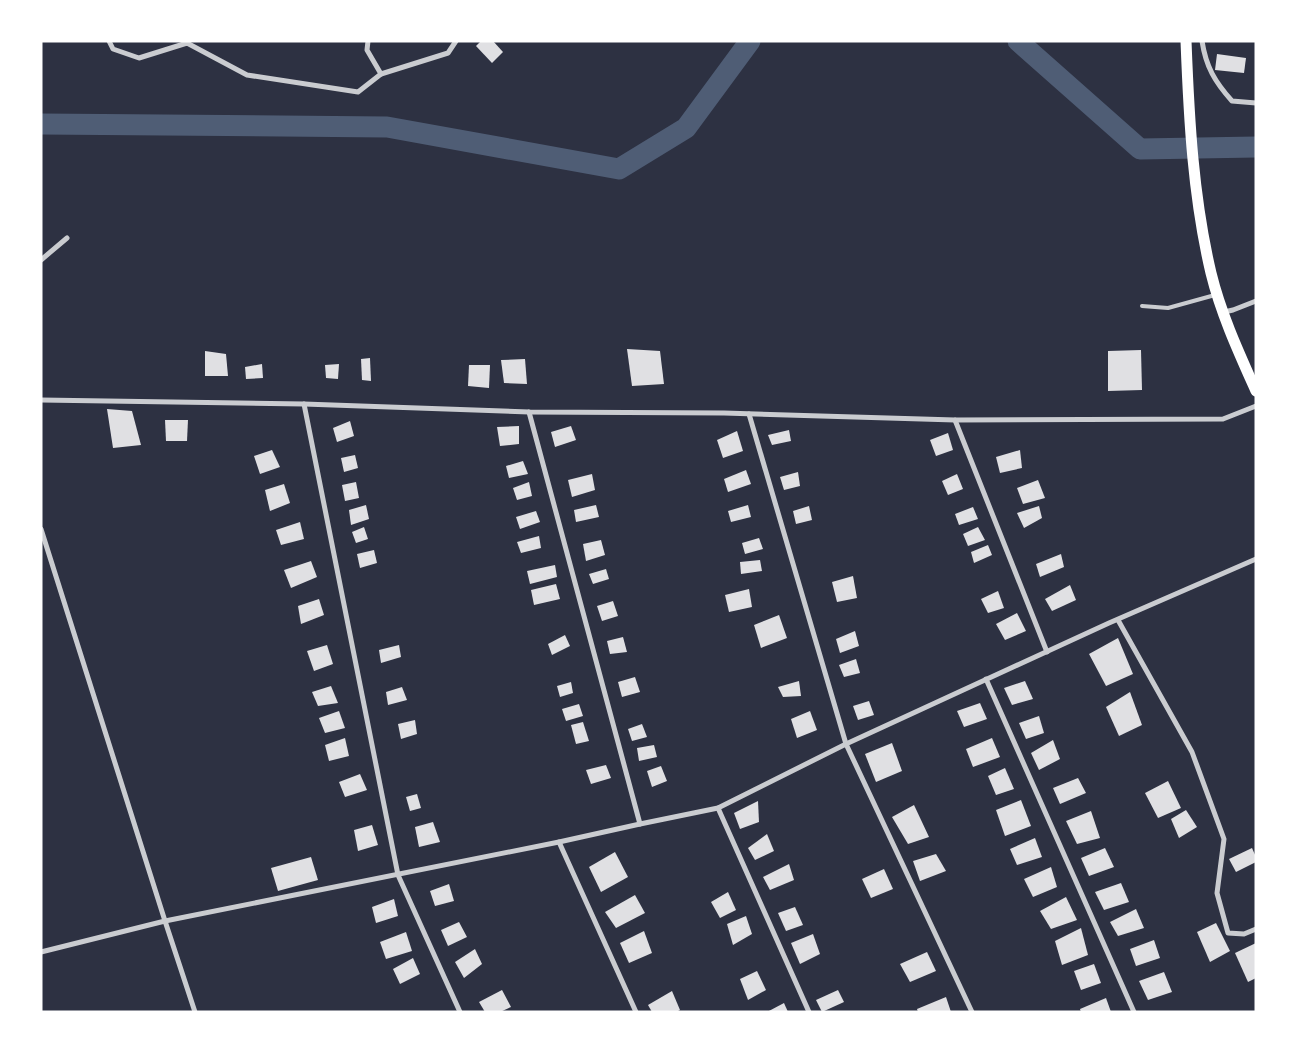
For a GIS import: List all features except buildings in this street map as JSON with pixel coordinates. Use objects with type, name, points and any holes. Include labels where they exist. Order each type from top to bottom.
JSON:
[{"type":"main road","points":[[1186,41],[1189,114],[1202,230],[1217,295],[1256,391]]},
{"type":"street","points":[[108,41],[113,49],[139,58],[187,42],[247,75],[358,92],[381,74],[448,53],[456,41]]},
{"type":"street","points":[[368,41],[367,50],[381,74]]},
{"type":"street","points":[[1202,41],[1204,56],[1213,77],[1225,93],[1232,101],[1256,103]]},
{"type":"street","points":[[41,260],[67,238]]},
{"type":"street","points":[[1223,312],[1256,301]]},
{"type":"street","points":[[41,400],[304,404],[529,412],[749,414],[955,420],[1223,420],[1256,406]]},
{"type":"street","points":[[304,404],[398,875],[460,1012]]},
{"type":"street","points":[[529,412],[640,824]]},
{"type":"street","points":[[749,414],[846,744],[972,1012]]},
{"type":"street","points":[[955,420],[1047,652]]},
{"type":"street","points":[[41,529],[164,921],[195,1012]]},
{"type":"street","points":[[41,952],[164,921],[398,875],[718,808],[846,744],[1256,559]]},
{"type":"street","points":[[1118,620],[1192,752],[1224,839],[1216,893],[1228,933],[1244,934],[1256,929]]},
{"type":"street","points":[[986,680],[1134,1012]]},
{"type":"street","points":[[718,808],[809,1012]]},
{"type":"street","points":[[559,842],[636,1012]]},
{"type":"lane","points":[[1142,306],[1168,308],[1217,295]]},
{"type":"waterway","points":[[41,124],[387,127],[619,169],[686,128],[750,41]]},
{"type":"waterway","points":[[1018,41],[1140,149],[1256,147]]}]
